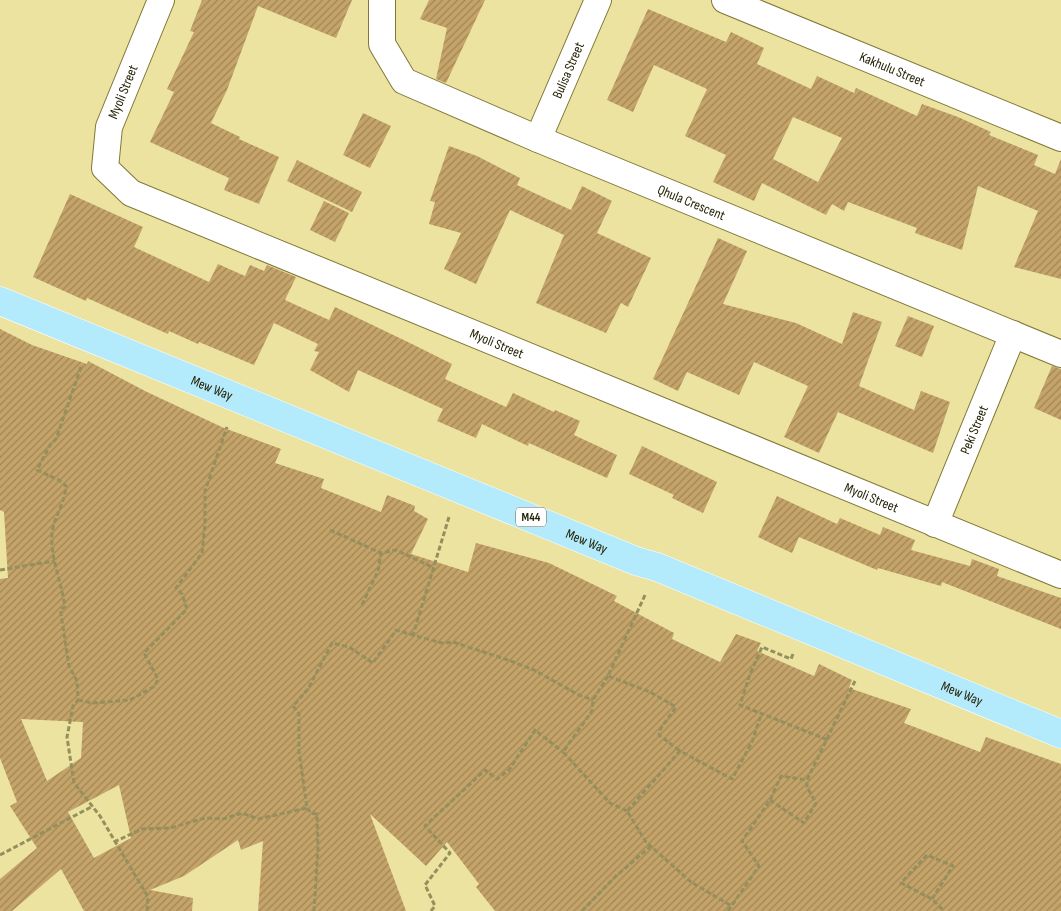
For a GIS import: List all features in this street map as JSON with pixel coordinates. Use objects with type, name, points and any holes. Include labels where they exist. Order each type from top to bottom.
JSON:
[{"type":"main road","name":"Mew Way","points":[[0,301],[636,561],[657,567],[1061,734]]},
{"type":"street","name":"Myoli Street","points":[[161,0],[109,127],[106,168],[131,193],[1061,574]]},
{"type":"street","name":"Qhula Crescent","points":[[382,0],[382,44],[404,81],[538,139],[1061,354]]},
{"type":"street","name":"Bulisa Street","points":[[538,139],[598,0]]},
{"type":"street","name":"Kakhulu Street","points":[[724,0],[1061,138]]},
{"type":"street","name":"Peki Street","points":[[935,524],[1013,334]]},
{"type":"path","points":[[93,339],[68,401],[56,439],[50,445],[37,470],[59,480],[66,486],[65,500],[52,533],[54,561],[62,585],[66,607],[61,609],[61,614],[69,666],[77,681],[78,700],[73,706],[67,737],[74,782],[92,806],[148,897],[147,911]]},
{"type":"path","points":[[78,700],[93,703],[130,700],[155,686],[158,679],[144,653],[187,609],[182,594],[176,588],[202,553],[205,525],[205,491],[236,398]]},
{"type":"path","points":[[413,635],[432,567],[459,488]]},
{"type":"path","points":[[330,530],[381,553],[396,550],[432,567]]},
{"type":"path","points":[[362,605],[378,571],[381,553]]},
{"type":"path","points":[[0,570],[54,561]]},
{"type":"path","points":[[563,752],[592,711],[593,700],[608,676],[657,567]]},
{"type":"path","points":[[803,628],[791,659],[762,647],[750,674],[740,705],[761,715],[783,721],[828,740]]},
{"type":"path","points":[[314,911],[318,848],[317,814],[311,813],[306,808],[298,751],[299,714],[293,706],[308,689],[332,644],[349,647],[373,662],[396,630],[442,643],[453,642],[534,670],[579,695],[593,700]]},
{"type":"path","points":[[770,800],[804,823],[816,803],[807,787],[807,780],[828,740],[867,654]]},
{"type":"path","points":[[608,676],[650,692],[676,708],[661,728],[659,735],[680,751],[732,779],[752,742],[761,715]]},
{"type":"path","points":[[431,911],[436,906],[424,885],[450,853],[425,826],[485,770],[497,779],[509,770],[535,730],[563,752],[610,803],[627,811],[646,842],[692,882],[730,905]]},
{"type":"path","points":[[627,811],[680,751]]},
{"type":"path","points":[[728,911],[730,905],[746,888],[760,866],[742,841],[770,800],[781,776],[807,780]]},
{"type":"path","points":[[0,855],[92,806]]},
{"type":"path","points":[[114,842],[142,829],[170,828],[205,818],[223,819],[242,813],[258,819],[306,808]]},
{"type":"path","points":[[582,911],[616,876],[651,846]]},
{"type":"path","points":[[932,900],[953,866],[927,856],[901,883],[932,900],[944,911]]},
{"type":"building","points":[[202,0],[352,0],[336,38],[258,6],[227,90],[211,123],[240,137],[239,139],[279,157],[259,204],[224,190],[229,178],[150,142],[174,92],[167,89],[194,32],[190,31]]},
{"type":"building","points":[[429,0],[485,0],[446,83],[436,79],[447,28],[420,19]]},
{"type":"building","points":[[648,9],[726,42],[731,32],[764,48],[757,64],[811,89],[817,76],[854,93],[856,88],[917,116],[922,104],[958,117],[991,132],[989,135],[1038,155],[1034,165],[1055,174],[1061,159],[1061,279],[1014,267],[1038,211],[978,186],[962,250],[915,233],[917,228],[848,202],[844,211],[832,204],[826,215],[762,183],[754,201],[713,182],[726,155],[685,136],[707,89],[654,65],[633,112],[607,100]],"holes":[[[793,117],[842,138],[818,182],[773,159]]]},
{"type":"building","points":[[363,113],[391,126],[370,168],[343,155]]},
{"type":"building","points":[[449,146],[477,156],[520,178],[517,185],[571,210],[582,186],[612,201],[597,233],[651,258],[628,307],[621,303],[606,333],[536,303],[564,235],[510,210],[476,284],[444,269],[461,233],[429,224],[435,202],[430,201]]},
{"type":"building","points":[[297,160],[362,192],[352,212],[287,181]]},
{"type":"building","points":[[70,194],[143,227],[134,247],[209,282],[218,264],[245,276],[250,265],[264,271],[267,265],[296,277],[285,300],[329,320],[335,307],[412,344],[452,364],[445,379],[506,407],[513,393],[554,412],[555,410],[580,421],[574,435],[617,455],[607,478],[529,443],[528,446],[482,424],[476,438],[437,421],[443,409],[358,370],[349,392],[310,370],[319,352],[314,351],[318,344],[274,323],[254,365],[169,331],[168,334],[87,298],[86,301],[33,277]]},
{"type":"building","points":[[324,201],[349,213],[335,242],[310,230]]},
{"type":"building","points":[[718,238],[747,251],[723,304],[796,323],[842,344],[853,312],[882,322],[859,386],[914,410],[921,391],[950,402],[933,453],[838,412],[819,453],[784,437],[808,386],[754,362],[739,395],[687,372],[678,391],[653,379]]},
{"type":"building","points":[[908,316],[934,326],[922,357],[895,346]]},
{"type":"building","points":[[0,329],[32,345],[87,364],[88,361],[147,392],[224,428],[281,449],[275,463],[324,479],[321,488],[381,512],[387,495],[415,506],[414,511],[428,519],[411,554],[468,572],[476,543],[549,563],[617,596],[614,601],[674,633],[672,639],[720,662],[736,634],[761,643],[757,651],[814,676],[819,664],[852,680],[849,688],[911,709],[904,723],[980,752],[986,737],[1061,764],[1061,911],[495,911],[476,887],[479,884],[447,842],[426,866],[370,814],[406,911],[258,911],[263,841],[241,850],[238,840],[184,876],[150,890],[193,898],[192,911],[84,911],[61,869],[12,911],[0,911],[0,879],[37,848],[10,806],[17,802],[0,758],[0,579],[8,578],[4,512],[0,510]],"holes":[[[21,719],[83,722],[81,758],[47,781]],[[119,785],[131,838],[94,858],[68,812]]]},
{"type":"building","points":[[1052,366],[1061,369],[1061,420],[1034,408]]},
{"type":"building","points":[[642,446],[717,482],[703,513],[672,498],[674,495],[629,474]]},
{"type":"building","points":[[777,496],[837,524],[840,518],[880,535],[883,527],[915,540],[911,550],[970,566],[972,559],[999,569],[997,576],[1061,598],[1061,629],[942,582],[941,586],[878,568],[877,570],[799,537],[792,553],[758,537]]}]
